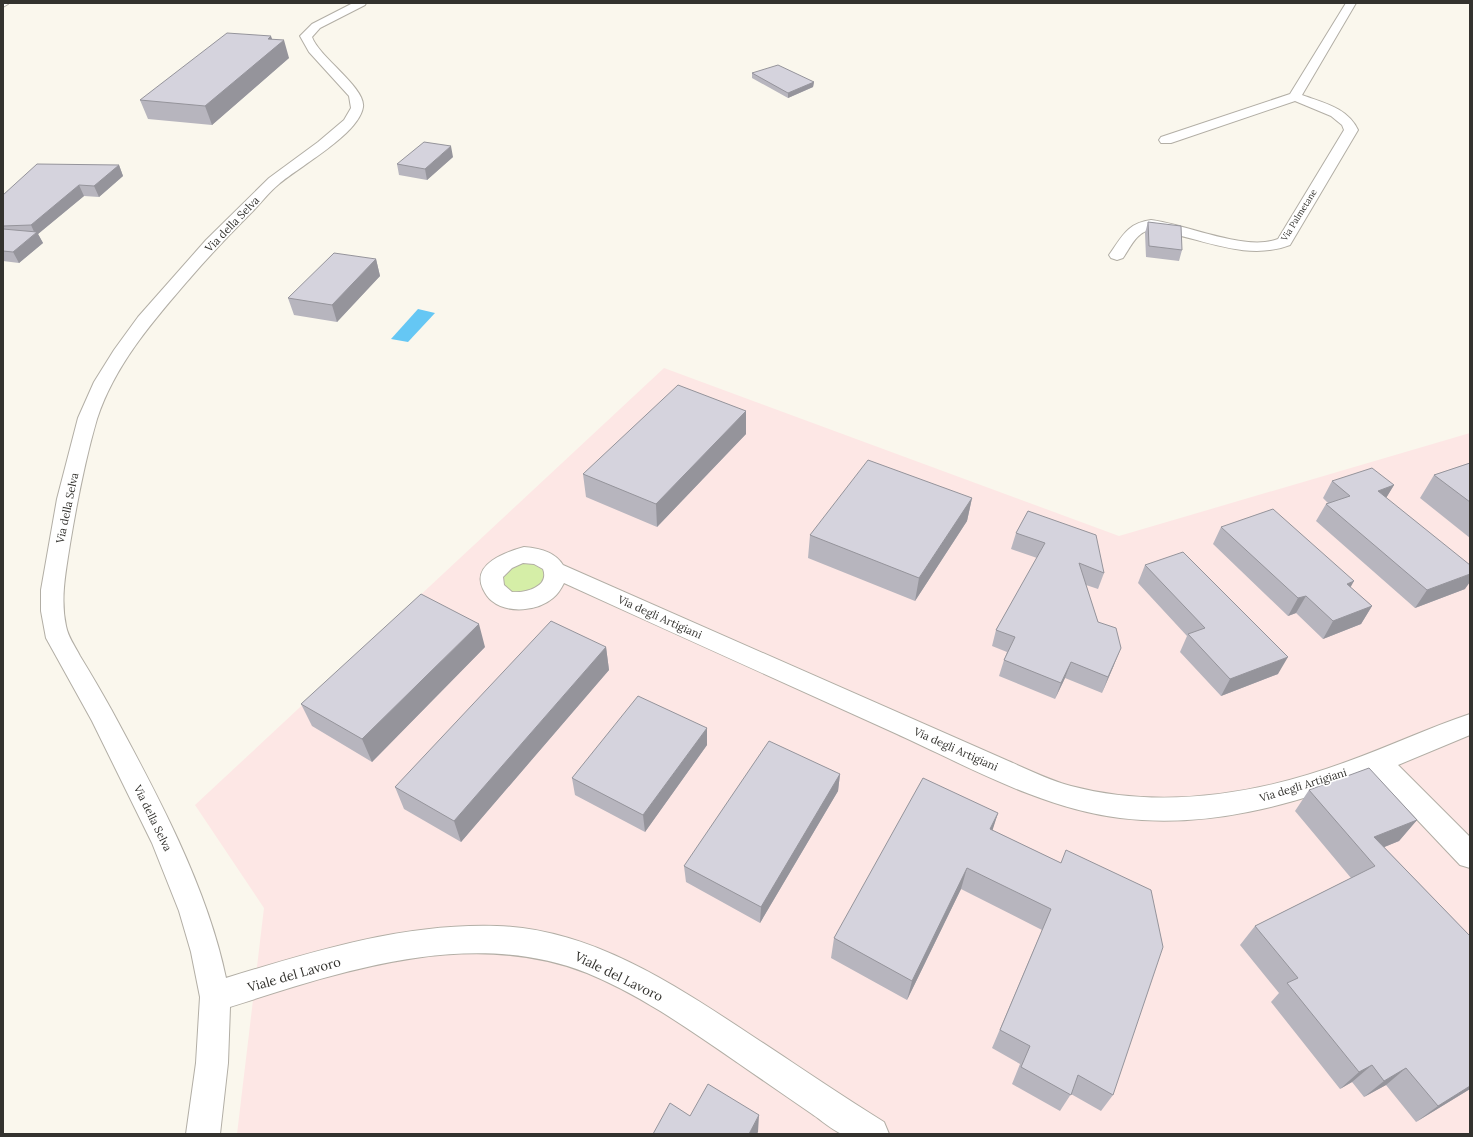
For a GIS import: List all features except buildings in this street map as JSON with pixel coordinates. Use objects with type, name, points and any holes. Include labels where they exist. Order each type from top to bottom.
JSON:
[{"type":"street","name":"Via della Selva","points":[[203,1134],[212,1063],[215,997],[204,946],[174,863],[108,728],[58,638],[52,611],[54,577],[67,499],[88,418],[103,382],[123,350],[144,321],[212,243],[271,184],[330,139],[352,118],[357,108],[355,96],[316,53],[309,44],[306,36],[311,30],[320,24],[361,3]]},
{"type":"street","points":[[1166,140],[1295,96],[1351,3]]},
{"type":"street","name":"Via Palmetane","points":[[1117,255],[1137,229],[1144,225],[1159,226],[1253,247],[1269,247],[1279,245],[1284,242],[1351,130],[1348,123],[1340,115],[1295,96]]},
{"type":"street","name":"Via degli Artigiani","points":[[555,570],[997,768],[1052,790],[1090,801],[1122,806],[1165,808],[1239,803],[1276,795],[1378,761],[1470,724]]},
{"type":"street","points":[[1378,761],[1470,856]]},
{"type":"street","name":"Viale del Lavoro","points":[[215,997],[302,969],[396,948],[432,943],[487,939],[538,944],[567,951],[599,964],[665,998],[872,1134]]},
{"type":"shaded area","points":[[664,368],[1119,536],[1470,433],[1470,1134],[237,1134],[264,908],[195,805]]},
{"type":"green space","points":[[516,562],[538,562],[548,576],[536,591],[513,594],[502,586],[501,575]]},
{"type":"water","points":[[418,309],[435,313],[408,342],[391,339]]}]
